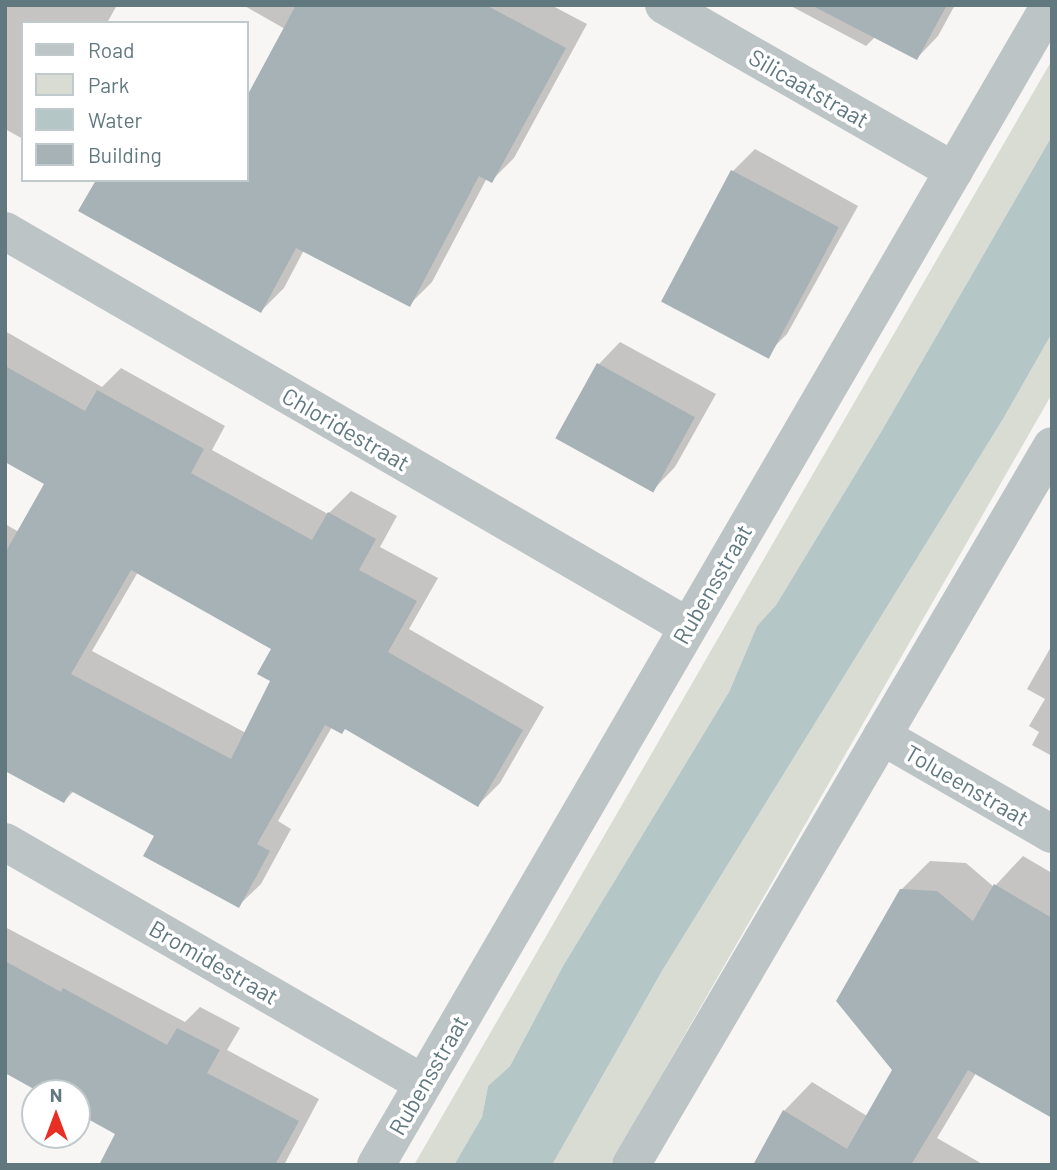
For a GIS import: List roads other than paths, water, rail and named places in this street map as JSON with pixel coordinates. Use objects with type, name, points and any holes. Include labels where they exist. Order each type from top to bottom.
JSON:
[{"type":"street","name":"Silicaatstraat","points":[[664,5],[954,171]]},
{"type":"street","name":"Rubensstraat","points":[[376,1165],[1050,5]]},
{"type":"street","name":"Chloridestraat","points":[[5,231],[687,626]]},
{"type":"street","points":[[631,1165],[1052,446]]},
{"type":"street","name":"Tolueenstraat","points":[[882,736],[1052,834]]},
{"type":"street","name":"Bromidestraat","points":[[5,842],[423,1083]]},
{"type":"water","points":[[1052,136],[1052,333],[1003,419],[662,971],[552,1165],[454,1165],[482,1117],[488,1086],[510,1066],[563,966],[729,692],[757,626],[776,605],[881,432]]}]
